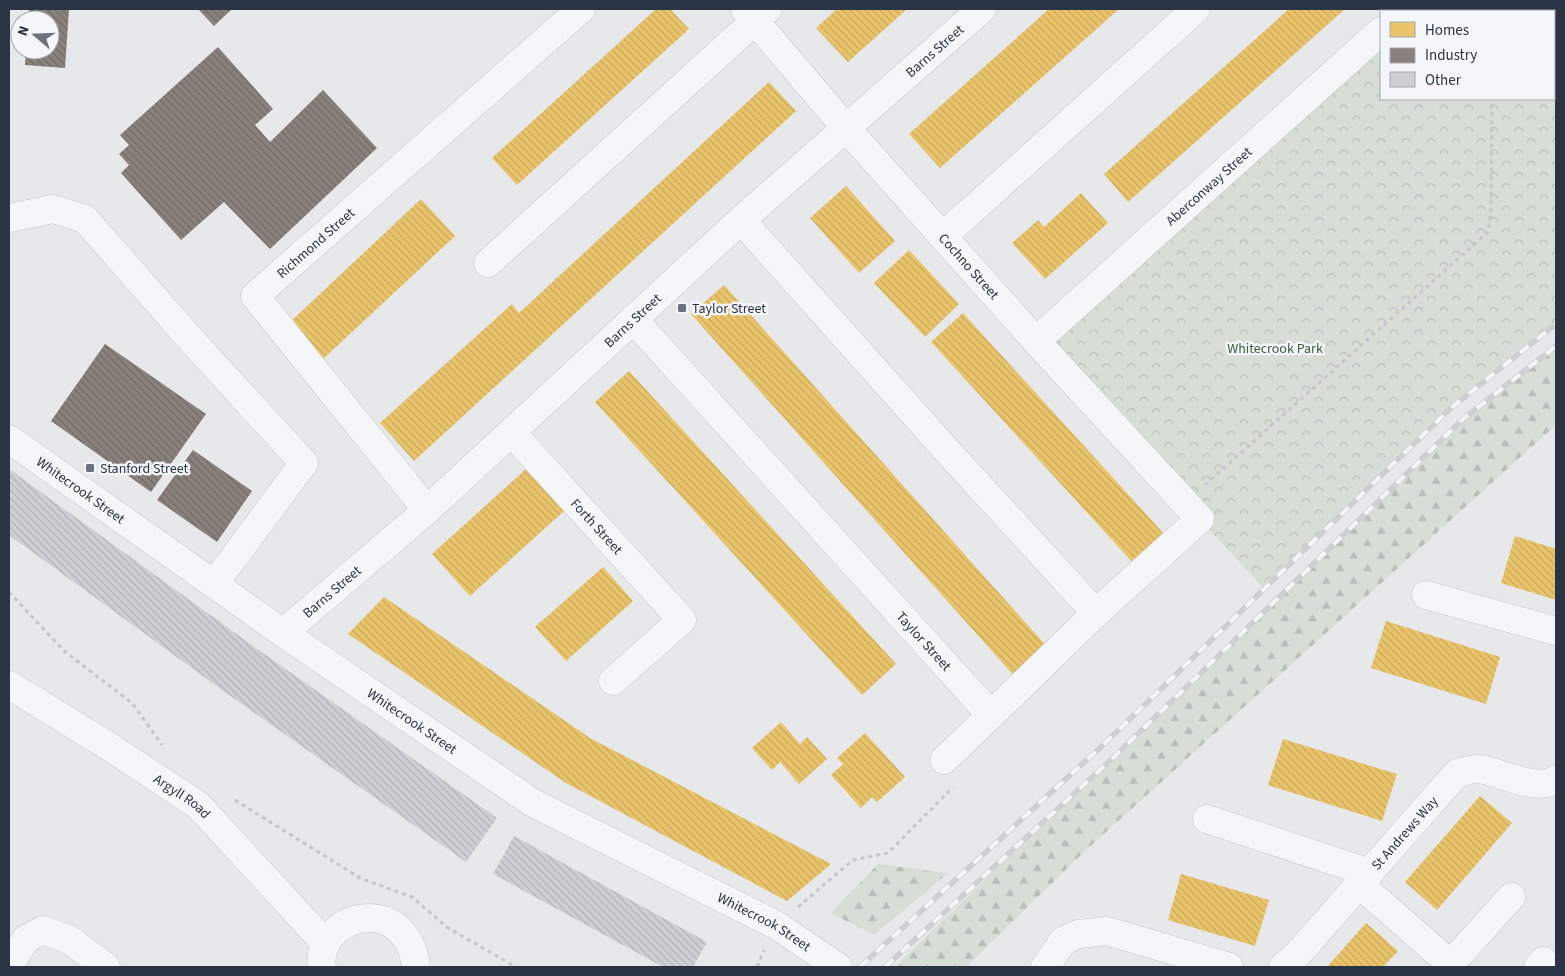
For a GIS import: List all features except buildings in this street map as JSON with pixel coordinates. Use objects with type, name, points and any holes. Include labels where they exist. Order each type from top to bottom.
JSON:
[{"type":"street","name":"Richmond Street","points":[[427,510],[255,296],[581,9]]},
{"type":"street","name":"Barns Street","points":[[283,633],[427,510],[741,220],[982,9]]},
{"type":"street","points":[[943,236],[1196,9]]},
{"type":"street","name":"Cochno Street","points":[[756,13],[846,128],[1036,341],[1192,511]]},
{"type":"street","points":[[488,263],[756,13]]},
{"type":"street","name":"Aberconway Street","points":[[1036,341],[1380,32]]},
{"type":"street","points":[[9,218],[53,209],[85,219],[304,464],[214,584]]},
{"type":"street","points":[[741,220],[949,453],[1096,613]]},
{"type":"street","name":"Taylor Street","points":[[633,319],[991,715]]},
{"type":"street","name":"Forth Street","points":[[512,433],[682,620],[613,682]]},
{"type":"street","name":"Whitecrook Street","points":[[9,439],[283,633],[533,804],[776,925],[838,967]]},
{"type":"street","points":[[944,760],[1096,613],[1192,511]]},
{"type":"street","points":[[1426,595],[1556,631]]},
{"type":"street","name":"Argyll Road","points":[[9,685],[102,742],[198,806],[324,956]]},
{"type":"street","name":"St Andrews Way","points":[[1283,967],[1297,955],[1458,773],[1478,768],[1532,783],[1553,782],[1556,779]]},
{"type":"street","points":[[1207,819],[1364,879],[1451,966],[1510,897]]},
{"type":"street","points":[[324,956],[337,929],[353,920],[372,917],[389,922],[404,933],[414,950],[416,967]]},
{"type":"street","points":[[9,965],[26,940],[44,930],[70,940],[106,967]]},
{"type":"street","points":[[1045,967],[1063,941],[1078,934],[1107,931],[1229,967]]},
{"type":"path","points":[[1192,511],[1488,232],[1491,212],[1492,100]]},
{"type":"path","points":[[9,592],[64,651],[132,703],[168,753]]},
{"type":"path","points":[[776,925],[853,860],[888,854],[953,787],[944,760]]},
{"type":"path","points":[[233,799],[360,878],[412,896],[448,928],[516,967]]},
{"type":"green space","name":"Whitecrook Park","points":[[1556,9],[1556,324],[1451,408],[1264,589],[1036,341],[1380,32],[1380,100],[1555,100],[1555,10],[1404,10]]},
{"type":"green space","points":[[1556,346],[1556,425],[1085,851],[966,967],[895,967],[1462,420]]},
{"type":"green space","points":[[878,864],[948,873],[874,935],[831,913]]},
{"type":"railway","points":[[860,967],[1103,745],[1451,408],[1556,324]]},
{"type":"railway","points":[[885,967],[1114,757],[1462,420],[1556,346]]},
{"type":"place","name":"Taylor Street","points":[[682,308]]},
{"type":"place","name":"Stanford Street","points":[[90,468]]}]
